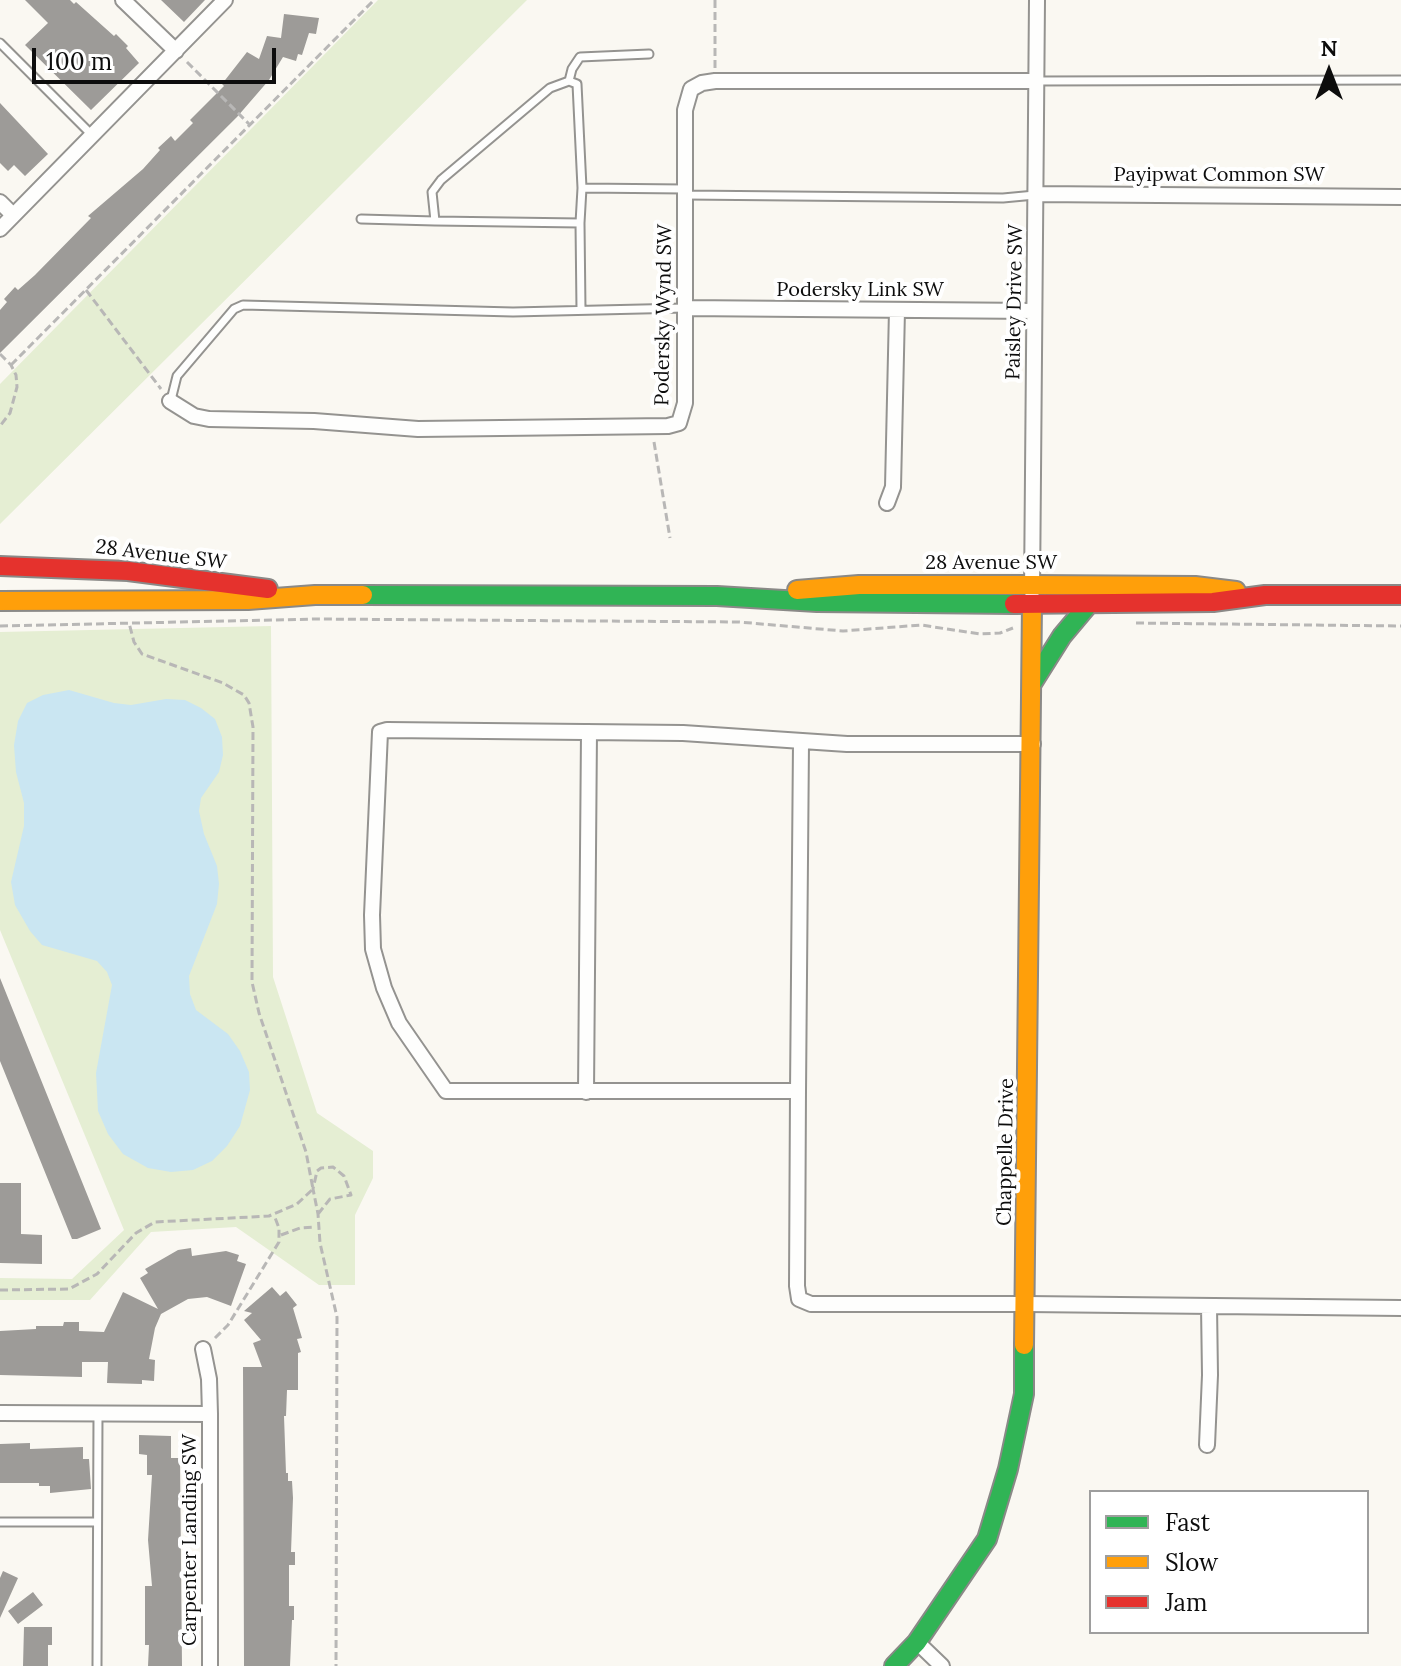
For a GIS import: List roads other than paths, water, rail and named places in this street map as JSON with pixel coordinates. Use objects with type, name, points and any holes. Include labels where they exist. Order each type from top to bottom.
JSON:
[{"type":"main road","name":"28 Avenue SW","points":[[0,566],[128,571],[315,595]]},
{"type":"main road","name":"28 Avenue SW","points":[[0,601],[248,600],[315,595],[717,596],[817,602],[1195,586],[1265,595],[1401,595]]},
{"type":"main road","name":"28 Avenue SW","points":[[1032,594],[1088,605],[1213,602],[1265,595]]},
{"type":"main road","name":"Chappelle Drive","points":[[894,1666],[917,1642],[987,1539],[1008,1469],[1024,1394],[1033,744],[1032,594]]},
{"type":"main road","points":[[1033,682],[1062,636],[1088,605]]},
{"type":"street","points":[[123,0],[176,51]]},
{"type":"street","points":[[0,229],[225,0]]},
{"type":"street","name":"Paisley Drive SW","points":[[1032,594],[1037,0]]},
{"type":"street","name":"Podersky Wynd SW","points":[[170,401],[194,416],[226,421],[314,421],[418,429],[679,423],[683,414],[687,97],[691,89],[715,81],[1037,81]]},
{"type":"street","name":"Payipwat Common SW","points":[[1037,194],[1401,197]]},
{"type":"street","points":[[0,202],[13,215]]},
{"type":"street","name":"Podersky Link SW","points":[[685,308],[1034,311]]},
{"type":"street","points":[[887,503],[893,487],[897,310]]},
{"type":"street","points":[[798,1091],[446,1091],[399,1023],[384,988],[373,949],[380,732],[697,733],[801,743],[1033,744]]},
{"type":"street","points":[[586,1092],[589,732]]},
{"type":"street","points":[[801,743],[799,1299],[811,1304],[1401,1308]]},
{"type":"street","points":[[1207,1445],[1209,1306]]},
{"type":"street","name":"Carpenter Landing SW","points":[[203,1349],[209,1379],[210,1414],[210,1666]]},
{"type":"street","name":"Carpenter Landing SW","points":[[0,1413],[210,1414]]},
{"type":"street","points":[[917,1642],[942,1666]]},
{"type":"lane","points":[[0,43],[92,135]]},
{"type":"lane","points":[[569,81],[580,57],[649,54]]},
{"type":"lane","points":[[1037,81],[1401,80]]},
{"type":"lane","points":[[435,221],[432,192],[441,180],[550,88],[569,81],[577,84],[582,188],[581,310]]},
{"type":"lane","points":[[582,188],[1013,198],[1037,194]]},
{"type":"lane","points":[[361,219],[580,223]]},
{"type":"lane","points":[[170,401],[177,376],[234,309],[243,305],[413,311],[685,308]]},
{"type":"lane","points":[[97,1666],[98,1414]]},
{"type":"lane","points":[[0,1522],[97,1522]]},
{"type":"water","points":[[69,690],[131,705],[166,699],[185,700],[215,719],[222,737],[223,755],[219,772],[201,798],[199,811],[204,834],[217,866],[217,904],[189,976],[190,994],[196,1010],[228,1034],[240,1051],[249,1072],[250,1090],[240,1126],[227,1146],[212,1161],[193,1170],[171,1172],[148,1168],[123,1154],[108,1134],[98,1111],[96,1073],[112,985],[107,972],[97,961],[42,945],[15,905],[11,882],[24,826],[24,803],[16,772],[14,745],[18,721],[27,703],[43,695]]}]
